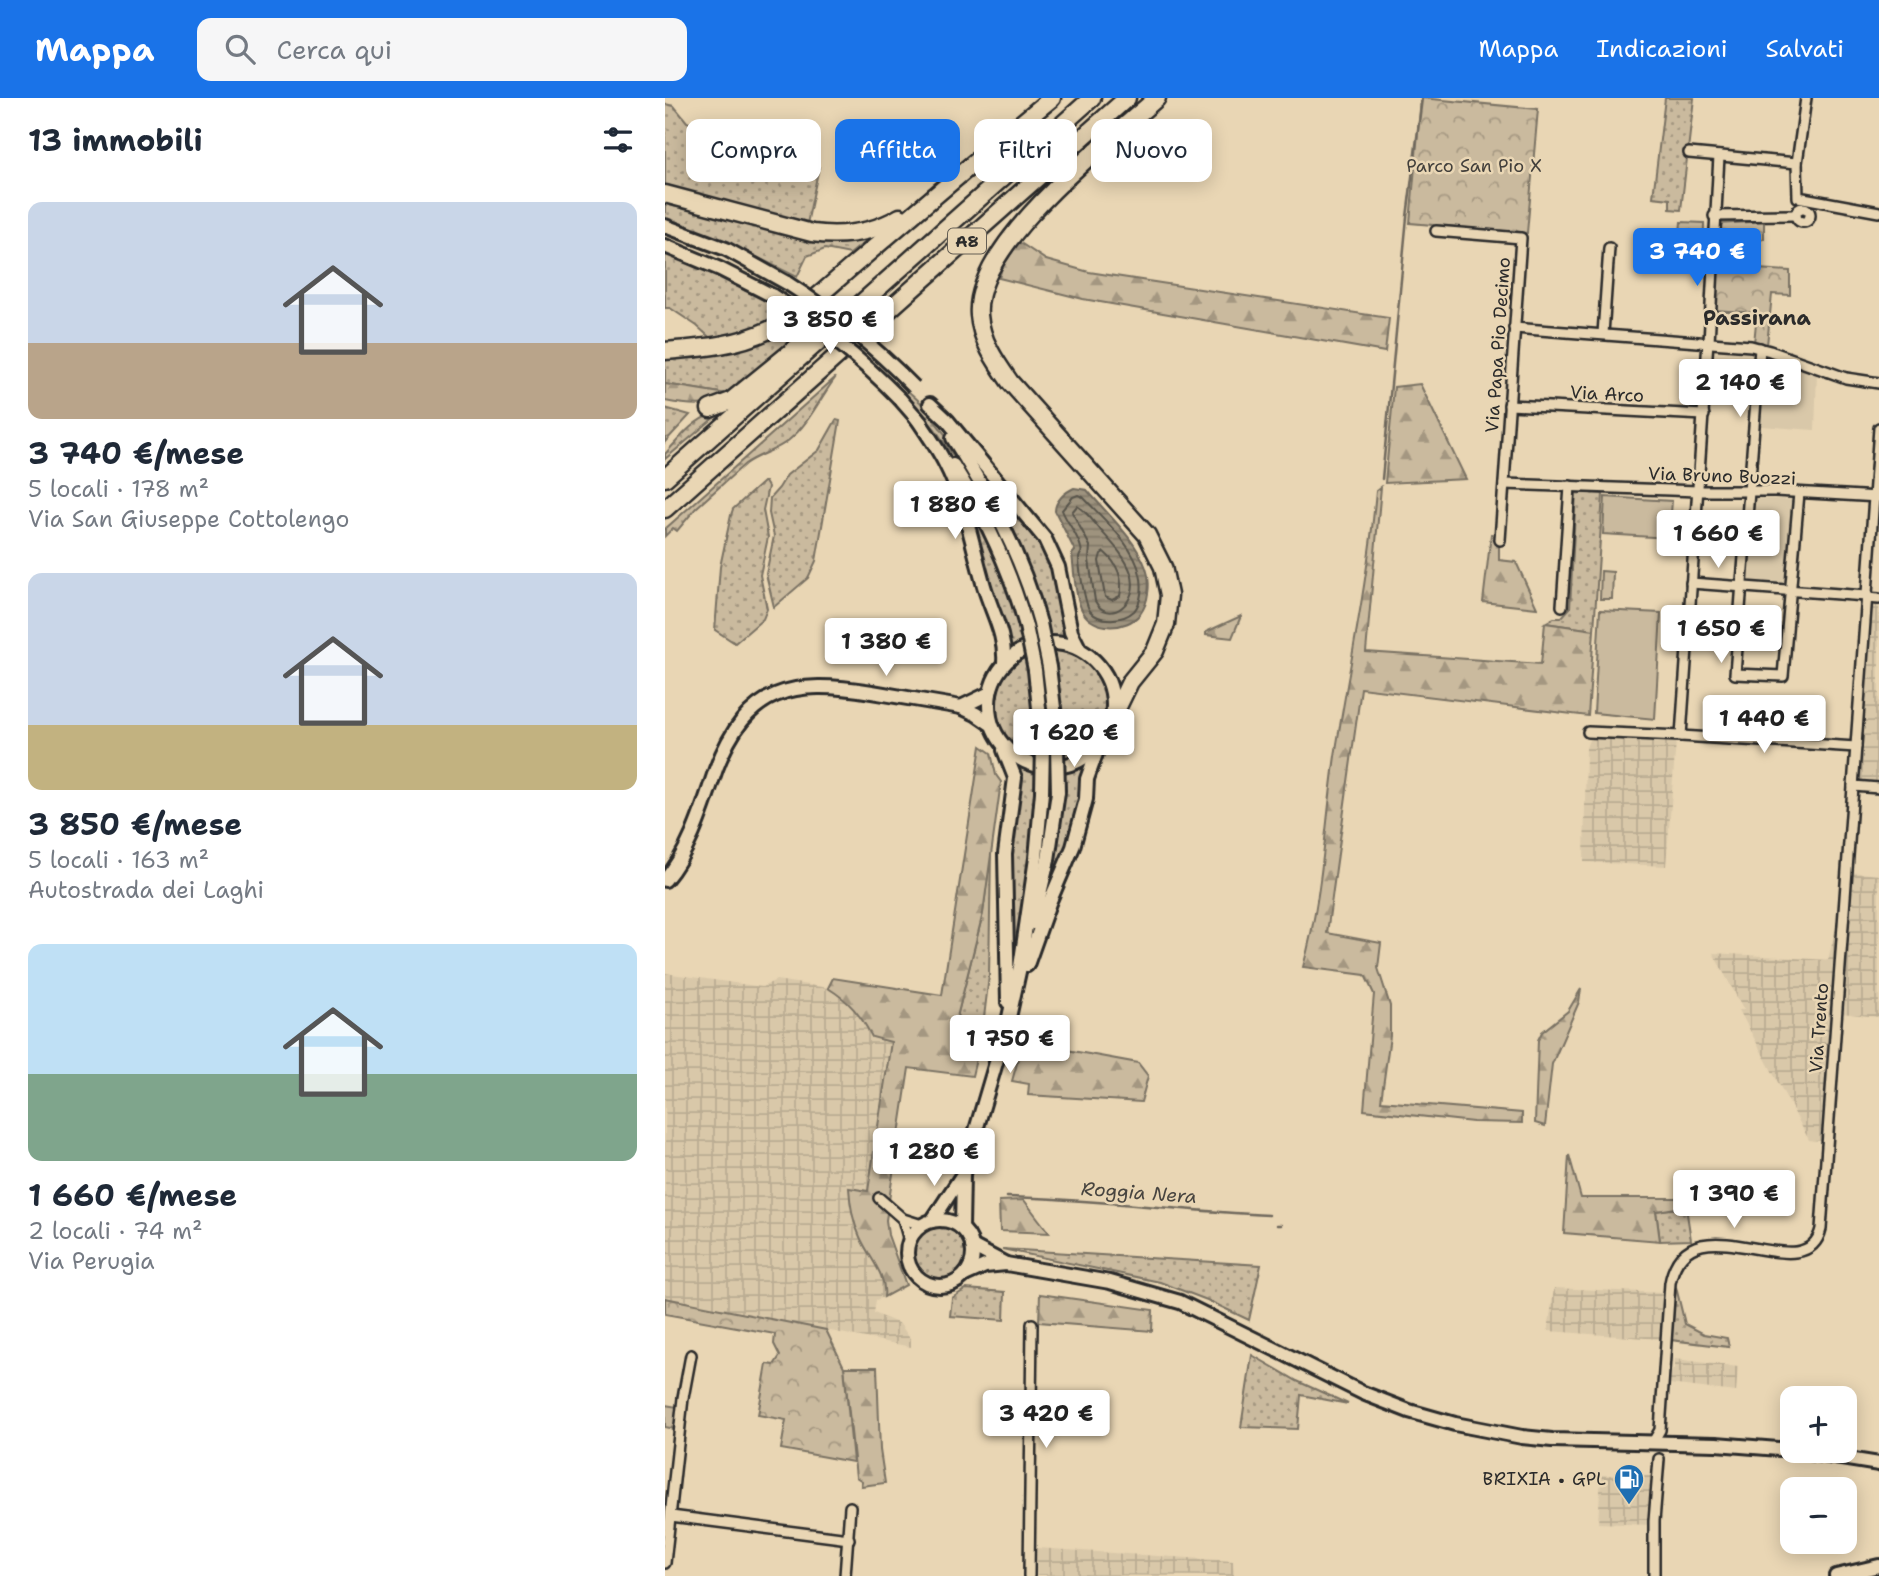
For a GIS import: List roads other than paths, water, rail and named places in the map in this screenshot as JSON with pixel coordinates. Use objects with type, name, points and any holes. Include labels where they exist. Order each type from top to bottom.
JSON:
[{"type":"highway","points":[[665,351],[726,345],[770,330],[823,291],[947,183],[1052,98]]},
{"type":"highway","name":"A8","points":[[665,478],[1093,98]]},
{"type":"highway","name":"A8","points":[[665,509],[1127,98]]},
{"type":"highway","points":[[1113,717],[1130,682],[1155,651],[1166,624],[1169,595],[1163,567],[1147,535],[1006,376],[990,353],[979,316],[980,298],[985,280],[995,261],[1031,214],[1157,98]]},
{"type":"highway","points":[[665,194],[812,233],[843,235],[889,223],[947,183]]},
{"type":"highway","points":[[710,409],[731,401],[781,359],[859,304]]},
{"type":"main road","points":[[665,226],[726,249],[787,283],[864,338],[947,420],[1045,539],[1058,567],[1071,632],[1079,648]]},
{"type":"main road","points":[[665,246],[720,269],[773,296],[842,344],[901,399],[942,449],[986,523],[1011,580],[1026,626],[1035,670],[1043,746],[1038,847],[1020,967],[1008,1022]]},
{"type":"main road","points":[[930,404],[977,475],[1009,536],[1026,576],[1049,667],[1055,716],[1058,792],[1041,898],[1020,967]]},
{"type":"main road","points":[[916,417],[945,462],[955,485],[984,586],[1002,636],[1004,663]]},
{"type":"main road","points":[[1006,1264],[972,1246],[962,1228],[963,1174],[1034,941],[1073,847],[1086,799],[1091,764],[1113,717],[1111,684],[1098,664],[1079,648],[1064,643],[1039,644],[1017,653],[1004,663],[995,677],[990,693],[992,725],[1014,778],[1005,854],[1008,1022]]},
{"type":"main road","points":[[665,880],[696,826],[723,750],[738,723],[772,695],[808,686],[836,687],[961,707],[976,713],[992,725]]},
{"type":"main road","points":[[961,707],[990,693]]},
{"type":"main road","points":[[999,740],[1010,752],[1024,761],[1056,768],[1079,761],[1099,746]]},
{"type":"main road","points":[[963,1174],[927,1223],[909,1241],[908,1261],[918,1279],[927,1284],[947,1286],[985,1266],[1006,1264],[1110,1282],[1180,1302],[1363,1393],[1443,1420],[1493,1432],[1552,1440],[1653,1442],[1780,1449]]},
{"type":"main road","points":[[927,1223],[953,1223],[962,1228]]},
{"type":"main road","points":[[965,1275],[970,1266],[972,1246]]},
{"type":"main road","points":[[1857,1460],[1879,1464]]},
{"type":"main road","points":[[1836,1576],[1879,1566]]},
{"type":"street","points":[[1802,211],[1798,197],[1797,163],[1806,98]]},
{"type":"street","points":[[1689,153],[1797,163]]},
{"type":"street","points":[[1681,736],[1719,156]]},
{"type":"street","points":[[1798,197],[1879,212]]},
{"type":"street","points":[[1714,216],[1802,211],[1815,201]]},
{"type":"street","name":"Via Papa Pio Decimo","points":[[1436,231],[1521,238],[1500,540]]},
{"type":"street","points":[[1603,334],[1609,248]]},
{"type":"street","points":[[1514,328],[1760,348],[1846,378],[1879,383]]},
{"type":"street","points":[[1760,348],[1735,674],[1783,676],[1799,493]]},
{"type":"street","name":"Via Arco","points":[[1509,405],[1704,415]]},
{"type":"street","name":"Via Trento","points":[[1660,1430],[1670,1283],[1677,1261],[1684,1253],[1704,1244],[1801,1252],[1810,1249],[1820,1234],[1879,428]]},
{"type":"street","name":"Via Bruno Buozzi","points":[[1504,484],[1876,496]]},
{"type":"street","points":[[1562,606],[1570,486]]},
{"type":"street","points":[[1691,583],[1879,599]]},
{"type":"street","points":[[1588,732],[1856,747]]},
{"type":"street","points":[[1853,786],[1879,788]]},
{"type":"street","points":[[879,1198],[903,1219],[927,1223]]},
{"type":"street","points":[[903,1219],[909,1241]]},
{"type":"street","points":[[1029,1576],[1032,1324]]},
{"type":"street","points":[[665,1563],[691,1354]]},
{"type":"street","points":[[1653,1442],[1660,1430]]},
{"type":"street","points":[[1660,1430],[1667,1443]]},
{"type":"street","points":[[665,1456],[677,1458]]},
{"type":"street","points":[[1654,1576],[1658,1459]]},
{"type":"street","points":[[845,1576],[850,1507]]},
{"type":"street","points":[[671,1516],[849,1539]]},
{"type":"water","points":[[1074,488],[1087,490],[1128,536],[1148,573],[1149,585],[1145,604],[1140,614],[1127,624],[1110,626],[1095,623],[1080,606],[1072,554],[1075,551],[1055,511],[1061,497]]},
{"type":"waterway","points":[[1382,479],[1407,217],[1422,98]]},
{"type":"waterway","name":"Roggia Nera","points":[[1007,1197],[1269,1215]]},
{"type":"place","name":"BRIXIA • GPL","points":[[1629,1506]]},
{"type":"district","name":"Passirana","points":[[1757,318]]},
{"type":"park label","name":"Parco San Pio X","points":[[1474,166]]}]
